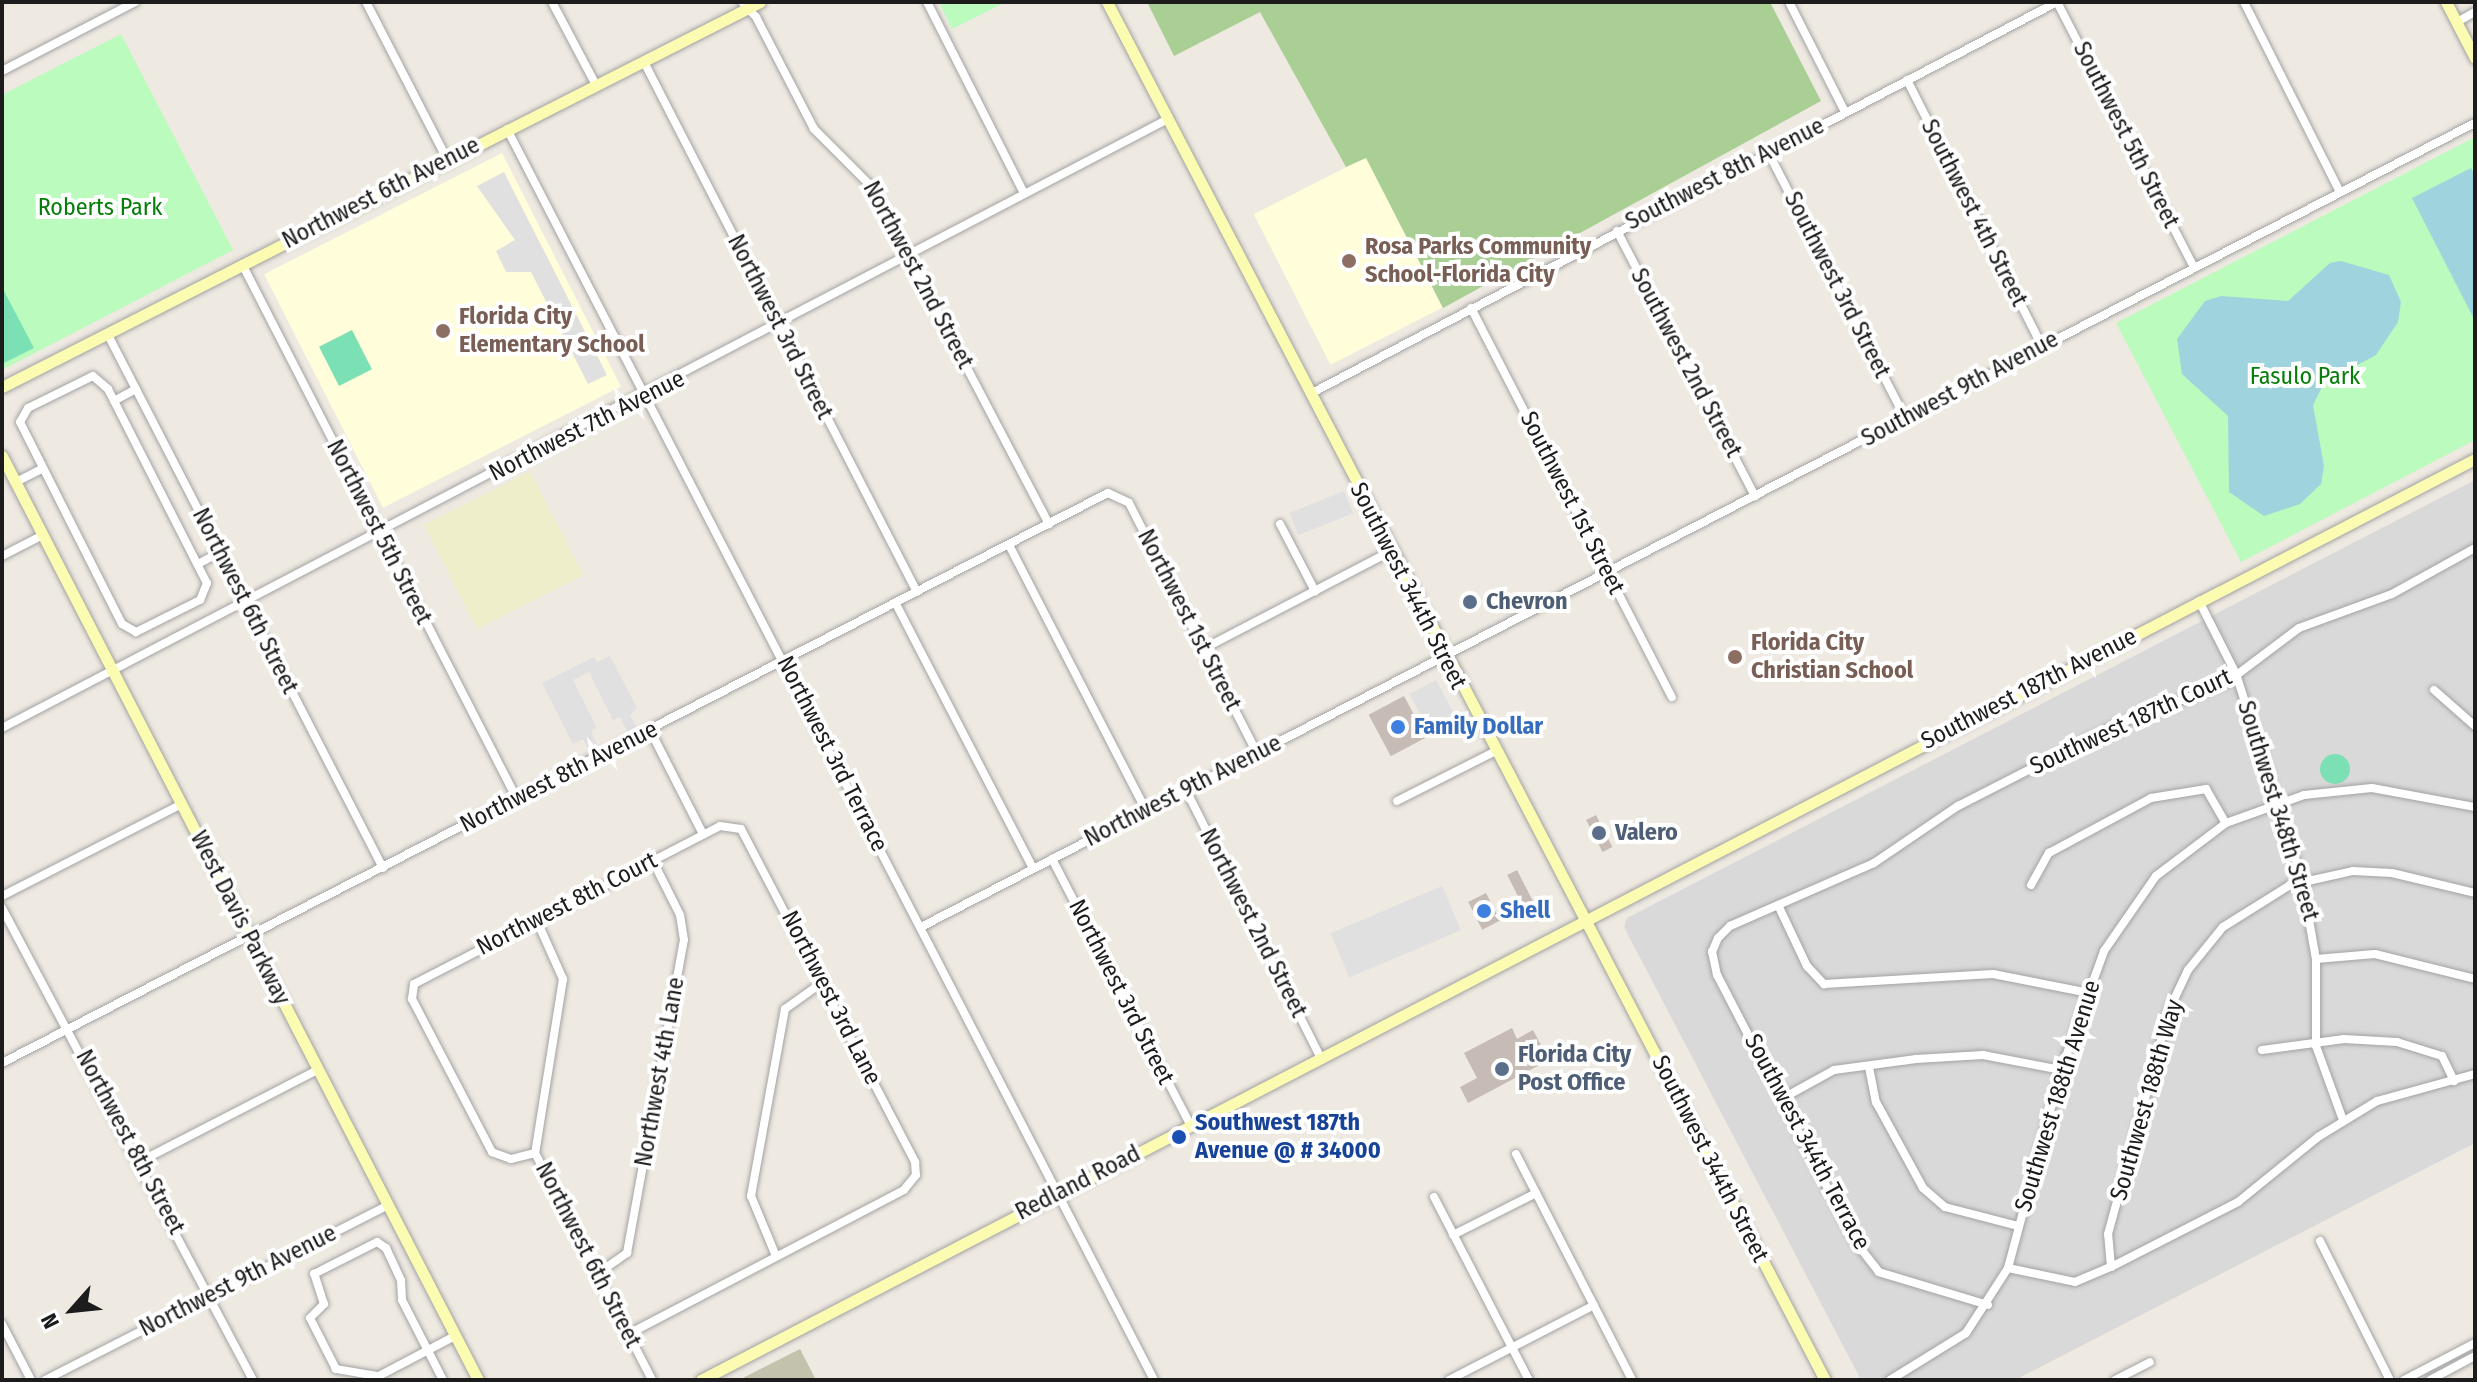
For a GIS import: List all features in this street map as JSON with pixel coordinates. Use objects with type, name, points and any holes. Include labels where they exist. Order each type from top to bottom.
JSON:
[{"type":"street","points":[[2,71],[135,2]]},
{"type":"street","points":[[366,2],[447,159]]},
{"type":"street","points":[[552,2],[597,87]]},
{"type":"street","name":"Northwest 6th Avenue","points":[[2,387],[447,159],[597,87],[745,5],[760,2]]},
{"type":"street","points":[[927,2],[1024,193]]},
{"type":"street","name":"Southwest 344th Street","points":[[1107,2],[1494,752],[1825,1380]]},
{"type":"street","name":"Southwest 8th Avenue","points":[[1310,394],[2057,2]]},
{"type":"street","name":"Southwest 5th Street","points":[[2057,2],[2194,268]]},
{"type":"street","points":[[2244,2],[2340,192]]},
{"type":"street","points":[[2446,2],[2475,58]]},
{"type":"street","points":[[1793,3],[1845,112]]},
{"type":"street","name":"Northwest 2nd Street","points":[[745,5],[814,129],[865,177],[1049,524]]},
{"type":"street","points":[[2457,22],[2475,12]]},
{"type":"street","name":"Northwest 3rd Street","points":[[644,62],[917,592]]},
{"type":"street","name":"Southwest 4th Street","points":[[1907,80],[2042,346]]},
{"type":"street","name":"Northwest 7th Avenue","points":[[2,728],[648,395],[907,253],[1168,119]]},
{"type":"street","name":"Southwest 9th Avenue","points":[[1443,653],[1608,573],[2475,123]]},
{"type":"street","name":"Northwest 3rd Terrace","points":[[507,129],[648,395],[1154,1380]]},
{"type":"street","name":"Southwest 3rd Street","points":[[1768,152],[1905,418]]},
{"type":"street","name":"Southwest 2nd Street","points":[[1617,231],[1755,496]]},
{"type":"street","name":"Northwest 5th Street","points":[[242,264],[517,799]]},
{"type":"street","name":"Southwest 1st Street","points":[[1471,308],[1672,697]]},
{"type":"street","name":"Northwest 6th Street","points":[[107,333],[383,868]]},
{"type":"street","points":[[89,377],[101,380],[114,401],[208,587],[204,598],[142,630],[128,630],[21,427],[25,410],[89,377]]},
{"type":"street","points":[[114,401],[136,389]]},
{"type":"street","name":"West Davis Parkway","points":[[2,456],[478,1380]]},
{"type":"street","name":"Southwest 187th Avenue","points":[[1583,920],[2475,459]]},
{"type":"street","points":[[16,482],[42,469]]},
{"type":"street","name":"Northwest 8th Avenue","points":[[2,1063],[1049,524],[1116,493]]},
{"type":"street","name":"Northwest 1st Street","points":[[1116,493],[1129,503],[1257,753]]},
{"type":"street","points":[[1280,524],[1315,591]]},
{"type":"street","points":[[2,556],[43,535]]},
{"type":"street","points":[[1009,545],[1146,811]]},
{"type":"street","name":"Southwest 187th Court","points":[[1712,952],[1730,926],[1874,863],[1958,806],[2116,725],[2236,674],[2299,628],[2392,594],[2475,548]]},
{"type":"street","points":[[1203,649],[1391,551]]},
{"type":"street","points":[[198,564],[221,552]]},
{"type":"street","name":"Southwest 348th Street","points":[[2199,601],[2236,674],[2302,880],[2316,959],[2316,1046],[2343,1120]]},
{"type":"street","points":[[896,604],[1033,868]]},
{"type":"street","name":"Northwest 9th Avenue","points":[[921,927],[1443,653]]},
{"type":"street","points":[[2434,690],[2475,726]]},
{"type":"street","points":[[650,730],[703,834]]},
{"type":"street","points":[[1397,801],[1494,752]]},
{"type":"street","name":"Southwest 188th Avenue","points":[[1890,1380],[1948,1349],[1988,1305],[2008,1268],[2061,1070],[2104,951],[2137,899],[2175,859],[2226,823],[2277,802],[2372,788],[2475,807]]},
{"type":"street","points":[[2031,885],[2049,853],[2151,798],[2206,789],[2226,823]]},
{"type":"street","name":"Northwest 2nd Street","points":[[1186,790],[1320,1056]]},
{"type":"street","points":[[2,896],[182,804]]},
{"type":"street","name":"Northwest 8th Court","points":[[412,999],[414,984],[430,973],[703,834],[736,826]]},
{"type":"street","name":"Northwest 3rd Lane","points":[[736,826],[823,982],[915,1162],[916,1175],[904,1190],[776,1256]]},
{"type":"street","name":"Northwest 3rd Street","points":[[1052,859],[1190,1124]]},
{"type":"street","name":"Northwest 4th Lane","points":[[597,1274],[627,1253],[686,929],[653,861]]},
{"type":"street","name":"Southwest 188th Way","points":[[2111,1267],[2108,1234],[2170,1008],[2188,970],[2241,912],[2302,880],[2353,871],[2392,873],[2475,893]]},
{"type":"street","points":[[1778,905],[1807,966],[1824,984],[1993,974],[2089,993]]},
{"type":"street","name":"Northwest 8th Street","points":[[2,908],[141,1161],[253,1380]]},
{"type":"street","name":"Redland Road","points":[[701,1380],[1583,920]]},
{"type":"street","points":[[535,1153],[563,979],[537,921]]},
{"type":"street","name":"Southwest 344th Terrace","points":[[1712,952],[1717,975],[1785,1097],[1855,1241],[1879,1272],[1988,1305]]},
{"type":"street","points":[[2316,959],[2375,954],[2475,979]]},
{"type":"street","points":[[628,1334],[776,1256],[751,1196],[785,1009],[823,982]]},
{"type":"street","name":"Northwest 6th Street","points":[[412,999],[492,1152],[504,1159],[535,1153],[652,1380]]},
{"type":"street","points":[[2262,1050],[2316,1046],[2344,1039],[2397,1042],[2442,1056],[2454,1081]]},
{"type":"street","points":[[1785,1097],[1834,1070],[1983,1055],[2061,1070]]},
{"type":"street","points":[[1869,1067],[1876,1102],[1923,1188],[1945,1207],[2018,1226]]},
{"type":"street","points":[[141,1161],[319,1069]]},
{"type":"street","points":[[2008,1268],[2075,1282],[2238,1202],[2343,1120],[2377,1101],[2475,1074]]},
{"type":"street","points":[[1516,1154],[1632,1380]]},
{"type":"street","points":[[1453,1235],[1536,1193]]},
{"type":"street","points":[[1434,1197],[1529,1380]]},
{"type":"street","name":"Northwest 9th Avenue","points":[[45,1380],[388,1205]]},
{"type":"street","points":[[2320,1241],[2390,1380]]},
{"type":"street","points":[[443,1380],[428,1350],[402,1300],[401,1280],[386,1248],[370,1244],[314,1274],[324,1300],[310,1318],[336,1369],[375,1378],[428,1350],[455,1336]]},
{"type":"street","points":[[1449,1380],[1594,1305]]},
{"type":"street","points":[[2,1324],[31,1380]]},
{"type":"street","points":[[2404,1380],[2475,1343]]},
{"type":"street","points":[[2430,1380],[2475,1356]]},
{"type":"street","points":[[2115,1380],[2150,1362]]},
{"type":"shaded area","name":"Florida City Elementary School","points":[[502,153],[621,386],[383,508],[264,274]]},
{"type":"shaded area","name":"Rosa Parks Community School-Florida City","points":[[1366,157],[1443,308],[1330,365],[1254,214]]},
{"type":"shaded area","points":[[504,172],[607,375],[588,384],[531,272],[506,272],[496,251],[515,240],[477,186]]},
{"type":"shaded area","points":[[530,471],[583,575],[477,629],[424,525]]},
{"type":"shaded area","points":[[2475,480],[2475,1143],[2015,1380],[1861,1380],[1624,927],[1627,918]]},
{"type":"shaded area","points":[[1344,491],[1353,513],[1298,535],[1289,513]]},
{"type":"shaded area","points":[[610,656],[637,708],[630,715],[638,730],[629,735],[620,717],[613,720],[589,672],[573,680],[597,728],[591,731],[597,745],[588,749],[583,739],[573,744],[542,683],[594,657],[597,662]]},
{"type":"shaded area","points":[[1436,680],[1458,721],[1432,736],[1410,694]]},
{"type":"shaded area","points":[[1442,886],[1461,930],[1349,977],[1331,933]]},
{"type":"shaded area","points":[[800,1349],[816,1380],[739,1380]]},
{"type":"green space","points":[[939,2],[1006,2],[952,29]]},
{"type":"green space","points":[[1147,2],[1770,2],[1821,101],[1443,308],[1366,158],[1346,167],[1260,12],[1174,56]]},
{"type":"green space","name":"Roberts Park","points":[[121,34],[233,250],[2,370],[2,95]]},
{"type":"green space","name":"Fasulo Park","points":[[2475,137],[2475,440],[2241,562],[2116,323]]},
{"type":"green space","points":[[2,292],[34,348],[2,364]]},
{"type":"green space","points":[[352,330],[372,369],[339,386],[319,347]]},
{"type":"green space","points":[[2335,754],[2346,758],[2350,769],[2346,780],[2335,784],[2324,780],[2320,769],[2324,758]]},
{"type":"water","points":[[2471,168],[2475,176],[2475,321],[2412,198]]},
{"type":"water","points":[[2341,261],[2389,275],[2401,302],[2398,322],[2376,355],[2324,383],[2313,405],[2324,466],[2321,484],[2300,504],[2264,516],[2229,492],[2228,416],[2182,374],[2177,339],[2205,301],[2221,296],[2288,301],[2330,263]]},
{"type":"building","name":"Family Dollar","points":[[1404,696],[1426,737],[1391,756],[1369,715]]},
{"type":"building","name":"Valero","points":[[1596,815],[1612,847],[1603,852],[1586,820]]},
{"type":"building","name":"Shell","points":[[1517,870],[1533,902],[1524,907],[1507,875]]},
{"type":"building","name":"Shell","points":[[1486,893],[1500,921],[1482,930],[1468,902]]},
{"type":"building","name":"Florida City Post Office","points":[[1512,1028],[1517,1039],[1533,1030],[1549,1060],[1468,1103],[1460,1087],[1477,1078],[1464,1053]]},
{"type":"place","name":"Rosa Parks Community School-Florida City","points":[[1349,261]]},
{"type":"place","name":"Florida City Elementary School","points":[[443,331]]},
{"type":"place","name":"Chevron","points":[[1470,602]]},
{"type":"place","name":"Florida City Christian School","points":[[1735,657]]},
{"type":"place","name":"Family Dollar","points":[[1398,727]]},
{"type":"place","name":"Valero","points":[[1599,833]]},
{"type":"place","name":"Shell","points":[[1484,911]]},
{"type":"place","name":"Florida City Post Office","points":[[1502,1069]]},
{"type":"place","name":"Southwest 187th Avenue @ # 34000","points":[[1179,1137]]}]
